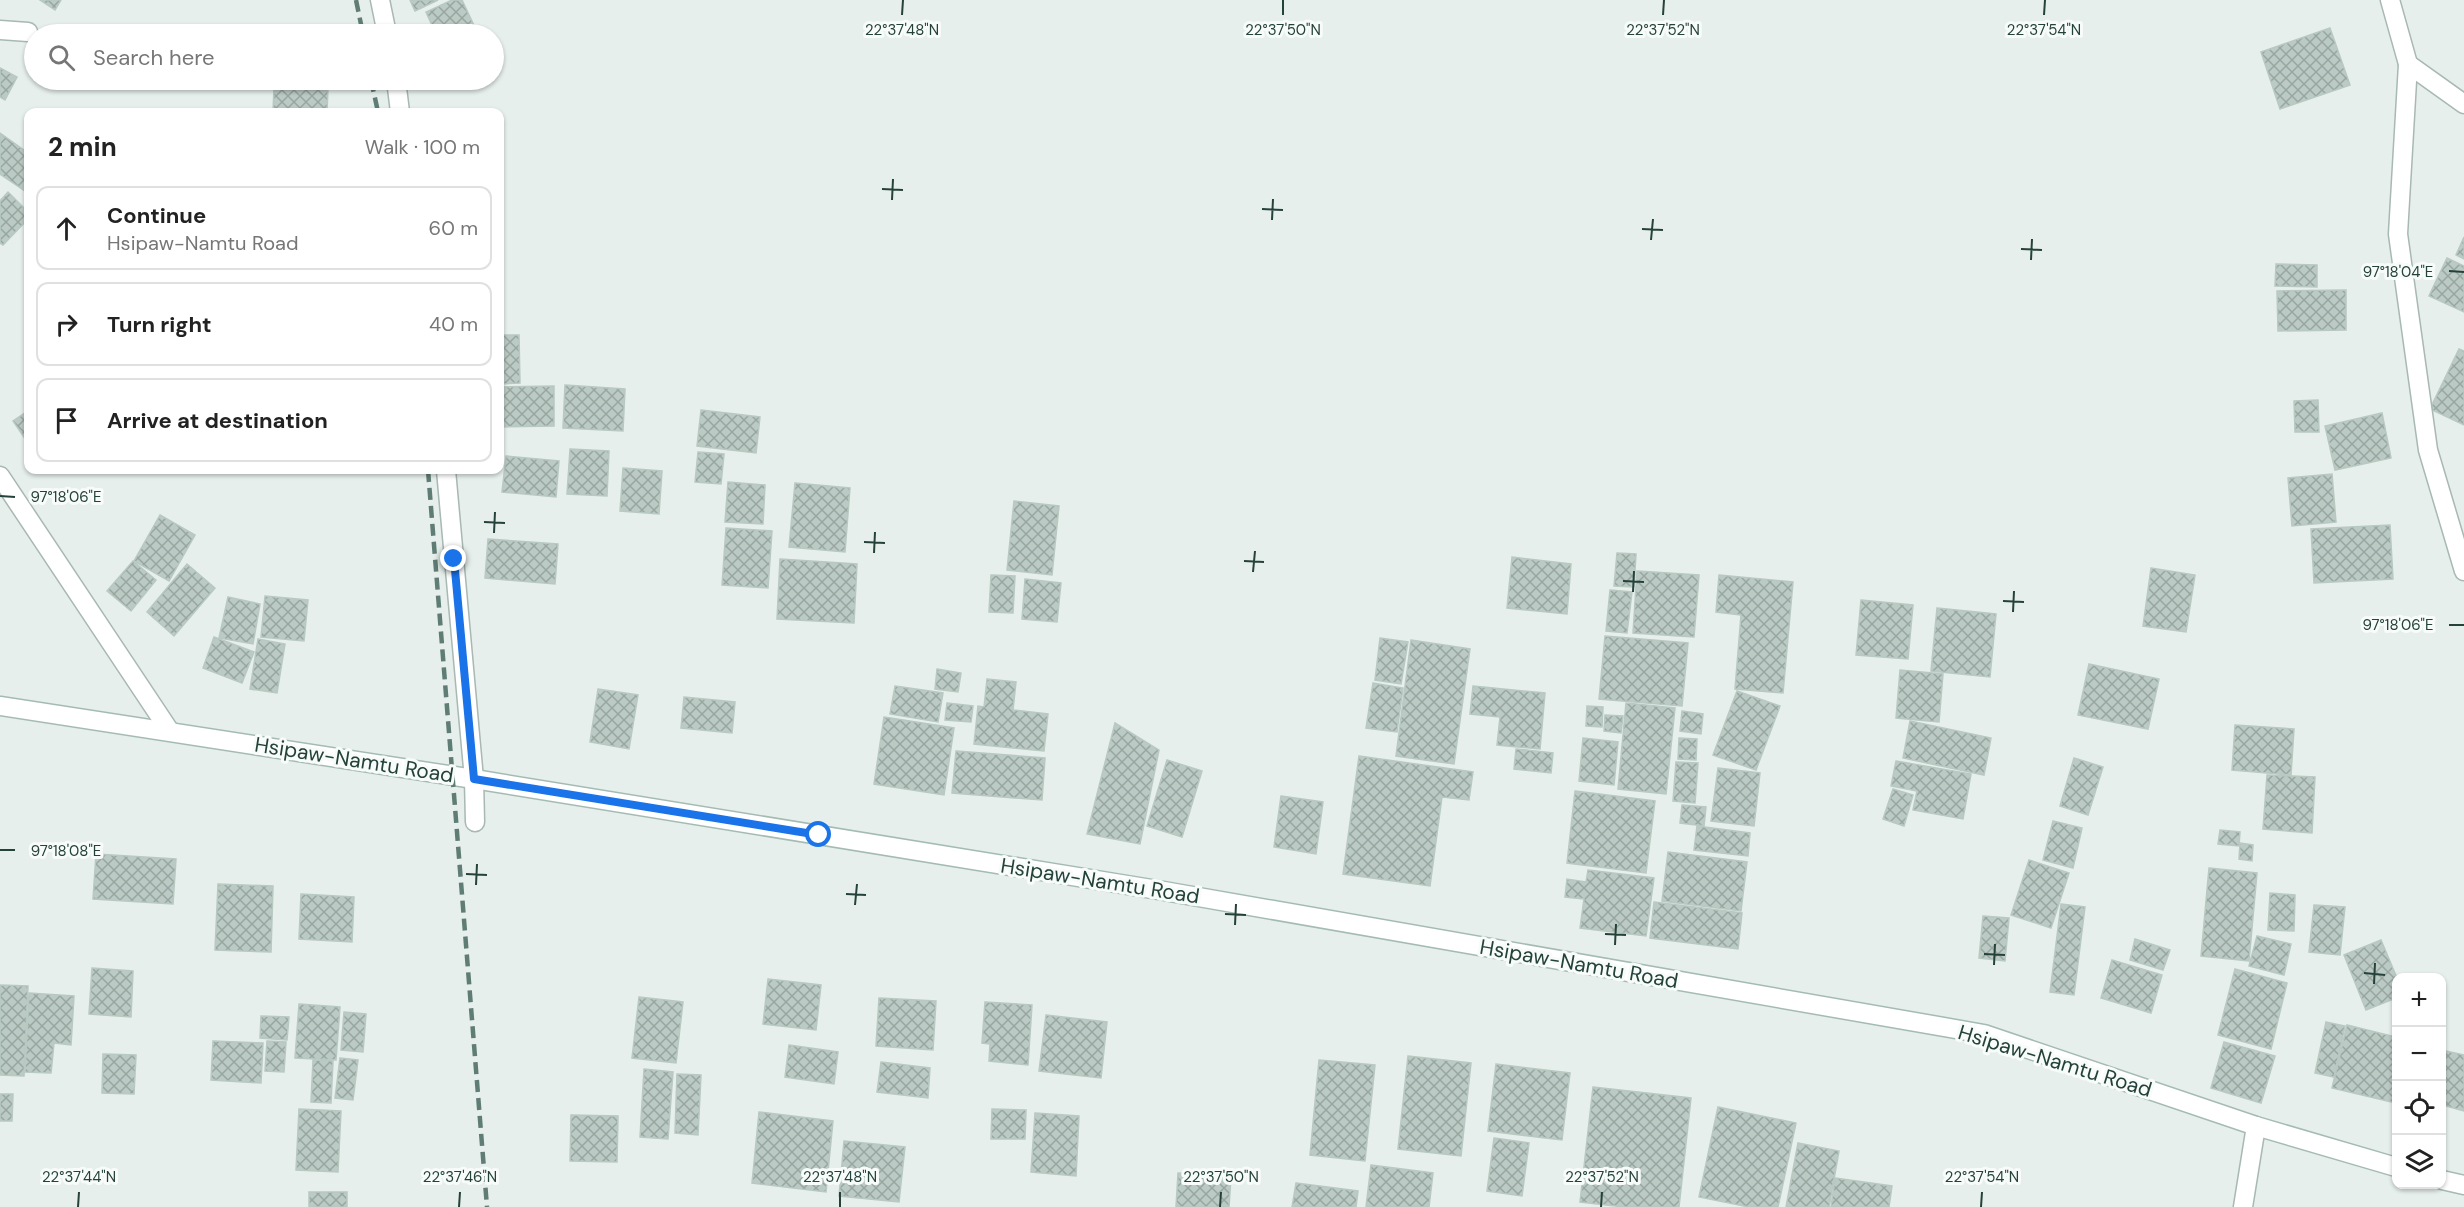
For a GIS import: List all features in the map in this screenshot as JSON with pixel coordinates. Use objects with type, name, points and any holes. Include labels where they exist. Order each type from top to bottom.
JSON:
[{"type":"main road","points":[[380,0],[385,24]]},
{"type":"main road","points":[[2390,0],[2408,64],[2398,234],[2428,450],[2464,571]]},
{"type":"main road","points":[[0,30],[24,32]]},
{"type":"main road","points":[[2408,64],[2464,104]]},
{"type":"main road","points":[[397,90],[400,108]]},
{"type":"main road","points":[[446,474],[476,822]]},
{"type":"main road","points":[[0,476],[169,730]]},
{"type":"main road","name":"Hsipaw-Namtu Road","points":[[0,706],[169,730],[1164,891],[1984,1034],[2256,1126],[2392,1166]]},
{"type":"main road","points":[[2243,1207],[2256,1126]]},
{"type":"main road","points":[[2446,1181],[2464,1185]]},
{"type":"building","points":[[40,0],[61,0],[55,10]]},
{"type":"building","points":[[410,0],[438,0],[415,11]]},
{"type":"building","points":[[452,0],[462,0],[473,24],[431,24],[426,12]]},
{"type":"building","points":[[2330,28],[2350,85],[2280,109],[2261,52]]},
{"type":"building","points":[[0,68],[17,77],[5,100],[0,97]]},
{"type":"building","points":[[274,90],[328,90],[327,108],[273,108]]},
{"type":"building","points":[[0,133],[24,150],[24,190],[0,174]]},
{"type":"building","points":[[8,192],[24,208],[24,223],[3,245],[0,243],[0,201]]},
{"type":"building","points":[[2464,237],[2464,259],[2456,255]]},
{"type":"building","points":[[2447,258],[2464,266],[2464,312],[2429,296]]},
{"type":"building","points":[[2276,264],[2317,265],[2317,287],[2275,286]]},
{"type":"building","points":[[2346,290],[2346,330],[2278,331],[2277,291]]},
{"type":"building","points":[[504,335],[519,335],[520,383],[504,384]]},
{"type":"building","points":[[2459,349],[2464,351],[2464,425],[2430,409]]},
{"type":"building","points":[[565,385],[625,389],[623,431],[563,428]]},
{"type":"building","points":[[554,386],[554,426],[504,427],[504,387]]},
{"type":"building","points":[[2318,400],[2319,432],[2295,432],[2294,401]]},
{"type":"building","points":[[701,410],[760,417],[756,453],[697,446]]},
{"type":"building","points":[[2382,413],[2391,458],[2335,470],[2325,426]]},
{"type":"building","points":[[24,414],[24,437],[13,421]]},
{"type":"building","points":[[570,449],[609,451],[607,496],[567,494]]},
{"type":"building","points":[[698,452],[724,454],[721,484],[695,482]]},
{"type":"building","points":[[506,456],[559,461],[556,497],[502,492]]},
{"type":"building","points":[[623,468],[662,471],[659,514],[620,511]]},
{"type":"building","points":[[2332,474],[2336,522],[2292,526],[2288,478]]},
{"type":"building","points":[[728,482],[765,485],[763,524],[725,522]]},
{"type":"building","points":[[795,483],[850,488],[845,552],[789,547]]},
{"type":"building","points":[[1014,501],[1059,506],[1052,575],[1007,570]]},
{"type":"building","points":[[160,515],[195,535],[169,581],[134,561]]},
{"type":"building","points":[[2390,525],[2393,579],[2314,583],[2311,529]]},
{"type":"building","points":[[726,528],[772,531],[768,588],[722,585]]},
{"type":"building","points":[[488,539],[558,544],[555,584],[485,578]]},
{"type":"building","points":[[1617,553],[1636,554],[1634,587],[1614,586]]},
{"type":"building","points":[[1512,557],[1571,564],[1567,614],[1507,608]]},
{"type":"building","points":[[780,559],[857,564],[854,623],[777,619]]},
{"type":"building","points":[[133,561],[156,580],[131,611],[107,591]]},
{"type":"building","points":[[187,564],[215,588],[174,636],[147,612]]},
{"type":"building","points":[[2151,568],[2195,575],[2186,632],[2143,626]]},
{"type":"building","points":[[1637,571],[1699,575],[1694,637],[1633,633]]},
{"type":"building","points":[[991,575],[1015,576],[1013,613],[989,612]]},
{"type":"building","points":[[1719,575],[1793,582],[1783,693],[1735,689],[1741,615],[1716,612]]},
{"type":"building","points":[[1025,579],[1061,583],[1057,622],[1022,619]]},
{"type":"building","points":[[1610,590],[1632,592],[1627,633],[1606,631]]},
{"type":"building","points":[[265,596],[308,600],[304,641],[261,637]]},
{"type":"building","points":[[228,597],[260,604],[253,644],[219,638]]},
{"type":"building","points":[[1861,600],[1913,605],[1908,659],[1856,655]]},
{"type":"building","points":[[1937,608],[1996,614],[1990,677],[1931,671]]},
{"type":"building","points":[[1605,636],[1688,643],[1682,706],[1599,699]]},
{"type":"building","points":[[214,637],[254,652],[242,683],[203,668]]},
{"type":"building","points":[[1380,638],[1408,642],[1401,684],[1375,680]]},
{"type":"building","points":[[258,639],[285,644],[277,693],[250,689]]},
{"type":"building","points":[[1411,640],[1470,649],[1454,764],[1396,756]]},
{"type":"building","points":[[2089,664],[2159,679],[2148,729],[2078,715]]},
{"type":"building","points":[[937,669],[961,673],[958,692],[935,689]]},
{"type":"building","points":[[1900,670],[1943,674],[1939,722],[1896,718]]},
{"type":"building","points":[[987,679],[1016,682],[1013,710],[1048,714],[1044,751],[974,744],[978,706],[984,707]]},
{"type":"building","points":[[1373,683],[1403,688],[1397,732],[1366,728]]},
{"type":"building","points":[[895,686],[943,693],[938,722],[890,714]]},
{"type":"building","points":[[1473,686],[1545,693],[1540,749],[1497,745],[1500,717],[1470,714]]},
{"type":"building","points":[[598,689],[638,695],[629,749],[590,742]]},
{"type":"building","points":[[1737,691],[1780,706],[1756,770],[1713,755]]},
{"type":"building","points":[[684,697],[735,702],[732,733],[681,728]]},
{"type":"building","points":[[947,703],[973,706],[971,722],[945,720]]},
{"type":"building","points":[[1626,703],[1675,708],[1666,794],[1618,789]]},
{"type":"building","points":[[1587,706],[1603,707],[1602,727],[1586,726]]},
{"type":"building","points":[[1682,711],[1703,714],[1701,734],[1680,731]]},
{"type":"building","points":[[1605,715],[1623,716],[1621,733],[1604,731]]},
{"type":"building","points":[[884,717],[954,728],[944,795],[874,784]]},
{"type":"building","points":[[1910,721],[1991,738],[1984,775],[1903,758]]},
{"type":"building","points":[[1115,723],[1159,750],[1140,844],[1087,834]]},
{"type":"building","points":[[2235,725],[2294,729],[2291,775],[2232,770]]},
{"type":"building","points":[[1583,738],[1618,742],[1614,785],[1579,781]]},
{"type":"building","points":[[1679,738],[1697,739],[1696,760],[1678,759]]},
{"type":"building","points":[[1516,749],[1553,753],[1551,773],[1514,769]]},
{"type":"building","points":[[956,751],[1045,758],[1042,800],[952,793]]},
{"type":"building","points":[[1359,756],[1473,772],[1469,800],[1442,797],[1430,886],[1343,874]]},
{"type":"building","points":[[2074,758],[2103,767],[2088,815],[2060,806]]},
{"type":"building","points":[[1167,760],[1202,771],[1182,837],[1147,826]]},
{"type":"building","points":[[1896,761],[1971,774],[1963,819],[1913,810],[1917,791],[1891,786]]},
{"type":"building","points":[[1676,762],[1698,763],[1695,803],[1673,801]]},
{"type":"building","points":[[1718,768],[1760,773],[1754,826],[1711,821]]},
{"type":"building","points":[[2267,775],[2315,777],[2312,833],[2263,829]]},
{"type":"building","points":[[1893,789],[1913,795],[1904,826],[1883,819]]},
{"type":"building","points":[[1575,791],[1655,801],[1646,873],[1567,863]]},
{"type":"building","points":[[1281,796],[1323,802],[1316,854],[1274,847]]},
{"type":"building","points":[[1682,805],[1706,807],[1704,826],[1680,823]]},
{"type":"building","points":[[2053,821],[2082,828],[2073,868],[2043,860]]},
{"type":"building","points":[[1697,826],[1750,833],[1748,856],[1694,850]]},
{"type":"building","points":[[2220,830],[2240,832],[2239,846],[2218,844]]},
{"type":"building","points":[[2240,843],[2253,845],[2252,861],[2239,859]]},
{"type":"building","points":[[1668,852],[1747,862],[1741,911],[1662,901]]},
{"type":"building","points":[[96,854],[176,859],[173,904],[93,899]]},
{"type":"building","points":[[2029,860],[2069,873],[2051,928],[2011,915]]},
{"type":"building","points":[[2209,868],[2257,873],[2249,961],[2201,956]]},
{"type":"building","points":[[1588,870],[1654,878],[1646,936],[1580,928],[1584,899],[1565,897],[1567,879],[1586,882]]},
{"type":"building","points":[[218,884],[273,886],[271,952],[215,950]]},
{"type":"building","points":[[2270,893],[2295,895],[2294,931],[2268,930]]},
{"type":"building","points":[[301,894],[354,897],[352,942],[299,939]]},
{"type":"building","points":[[1654,902],[1742,913],[1738,949],[1650,938]]},
{"type":"building","points":[[2061,904],[2085,907],[2074,995],[2050,992]]},
{"type":"building","points":[[2314,905],[2345,907],[2340,955],[2309,952]]},
{"type":"building","points":[[1983,916],[2009,918],[2005,961],[1979,958]]},
{"type":"building","points":[[2257,936],[2291,944],[2284,975],[2249,966]]},
{"type":"building","points":[[2135,939],[2170,950],[2163,970],[2130,960]]},
{"type":"building","points":[[2381,940],[2395,973],[2392,973],[2392,1000],[2366,1010],[2344,955]]},
{"type":"building","points":[[2112,960],[2162,975],[2151,1013],[2101,998]]},
{"type":"building","points":[[92,968],[133,971],[131,1017],[89,1014]]},
{"type":"building","points":[[2235,969],[2287,983],[2271,1049],[2218,1035]]},
{"type":"building","points":[[768,979],[821,985],[816,1030],[763,1024]]},
{"type":"building","points":[[0,985],[28,986],[24,1076],[0,1075]]},
{"type":"building","points":[[29,993],[74,996],[71,1045],[54,1043],[51,1073],[25,1072]]},
{"type":"building","points":[[639,997],[683,1002],[676,1063],[632,1058]]},
{"type":"building","points":[[879,998],[936,1001],[933,1050],[876,1046]]},
{"type":"building","points":[[985,1002],[1032,1005],[1028,1065],[989,1061],[990,1044],[982,1043]]},
{"type":"building","points":[[299,1004],[340,1007],[336,1060],[295,1058]]},
{"type":"building","points":[[344,1012],[366,1014],[363,1052],[341,1050]]},
{"type":"building","points":[[1046,1015],[1107,1022],[1101,1078],[1039,1071]]},
{"type":"building","points":[[261,1016],[289,1017],[287,1040],[260,1038]]},
{"type":"building","points":[[2326,1022],[2345,1026],[2334,1077],[2315,1073]]},
{"type":"building","points":[[2347,1025],[2392,1036],[2392,1102],[2332,1088]]},
{"type":"building","points":[[213,1041],[263,1043],[261,1083],[211,1080]]},
{"type":"building","points":[[267,1041],[286,1042],[284,1072],[265,1071]]},
{"type":"building","points":[[2224,1042],[2275,1056],[2261,1103],[2211,1088]]},
{"type":"building","points":[[789,1045],[838,1052],[834,1084],[785,1077]]},
{"type":"building","points":[[2446,1051],[2464,1055],[2464,1111],[2446,1106]]},
{"type":"building","points":[[103,1054],[136,1055],[134,1094],[102,1093]]},
{"type":"building","points":[[1408,1056],[1471,1063],[1461,1156],[1398,1149]]},
{"type":"building","points":[[340,1058],[358,1060],[353,1100],[335,1098]]},
{"type":"building","points":[[313,1060],[333,1061],[331,1103],[311,1102]]},
{"type":"building","points":[[1319,1060],[1375,1065],[1365,1161],[1310,1155]]},
{"type":"building","points":[[881,1062],[930,1068],[928,1098],[877,1092]]},
{"type":"building","points":[[1496,1064],[1570,1073],[1562,1140],[1488,1131]]},
{"type":"building","points":[[644,1069],[673,1072],[668,1139],[640,1137]]},
{"type":"building","points":[[677,1074],[701,1075],[698,1135],[675,1133]]},
{"type":"building","points":[[1593,1087],[1691,1098],[1679,1207],[1624,1207],[1580,1202]]},
{"type":"building","points":[[0,1094],[13,1094],[12,1121],[0,1121]]},
{"type":"building","points":[[1718,1107],[1796,1123],[1778,1207],[1749,1207],[1699,1197]]},
{"type":"building","points":[[299,1109],[341,1111],[338,1172],[296,1170]]},
{"type":"building","points":[[992,1109],[1026,1110],[1025,1139],[991,1139]]},
{"type":"building","points":[[759,1112],[833,1121],[826,1192],[752,1183]]},
{"type":"building","points":[[1035,1113],[1079,1116],[1076,1176],[1031,1172]]},
{"type":"building","points":[[571,1115],[618,1116],[617,1162],[570,1161]]},
{"type":"building","points":[[1494,1138],[1529,1143],[1522,1196],[1487,1191]]},
{"type":"building","points":[[844,1141],[905,1147],[899,1202],[839,1196]]},
{"type":"building","points":[[1798,1143],[1839,1151],[1829,1207],[1786,1207]]},
{"type":"building","points":[[1371,1165],[1433,1173],[1429,1207],[1366,1207]]},
{"type":"building","points":[[1178,1173],[1231,1177],[1229,1207],[1176,1207]]},
{"type":"building","points":[[1835,1178],[1892,1186],[1889,1207],[1831,1207]]},
{"type":"building","points":[[1296,1183],[1358,1191],[1356,1207],[1292,1207]]},
{"type":"building","points":[[309,1192],[347,1192],[347,1207],[309,1207]]},
{"type":"railway","points":[[356,0],[361,24]]},
{"type":"railway","points":[[373,90],[377,108]]},
{"type":"railway","points":[[428,474],[487,1207]]},
{"type":"route","points":[[454,559],[474,779],[819,835]]}]
